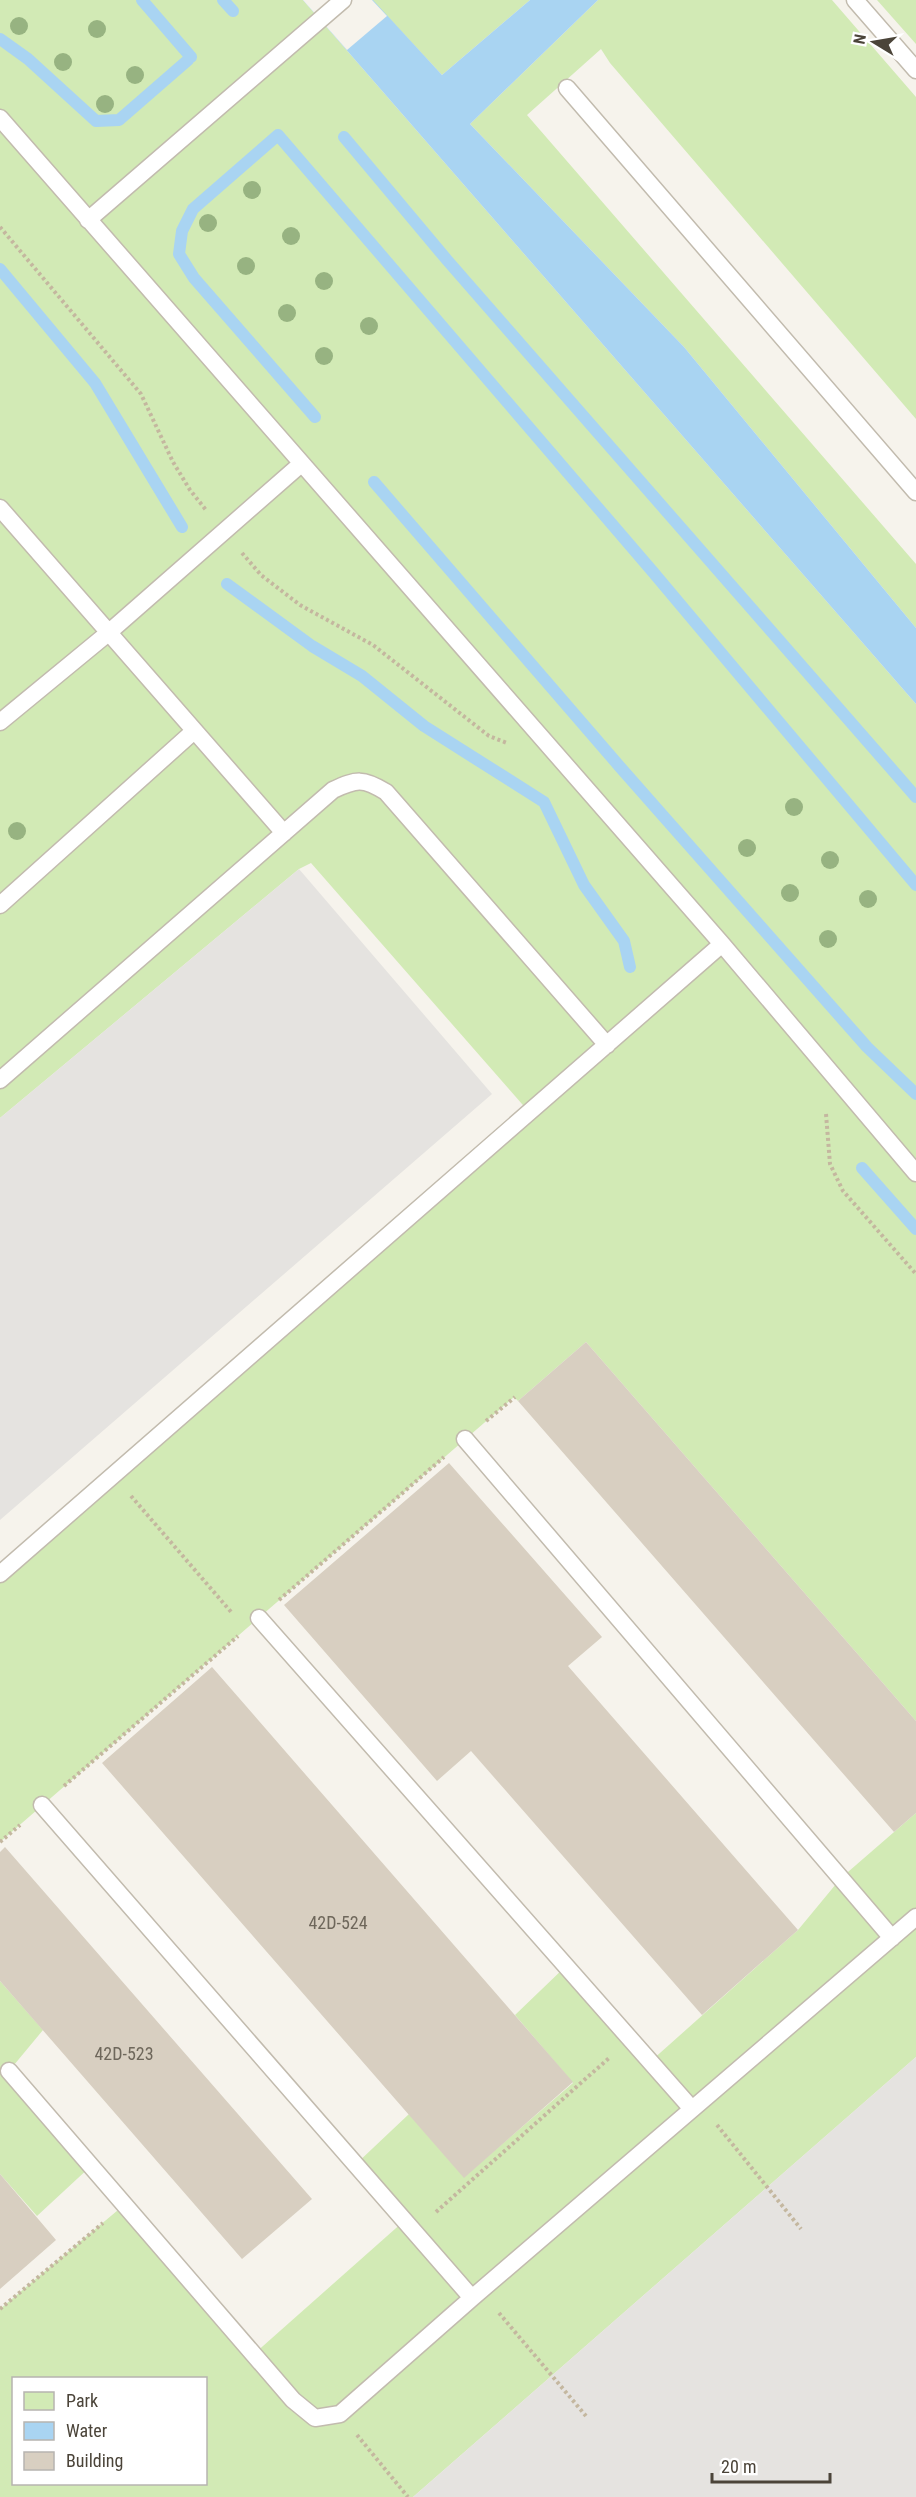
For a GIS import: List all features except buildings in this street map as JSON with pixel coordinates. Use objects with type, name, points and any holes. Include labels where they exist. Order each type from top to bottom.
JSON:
[{"type":"lane","points":[[88,220],[343,0]]},
{"type":"lane","points":[[855,0],[916,70]]},
{"type":"lane","points":[[567,88],[916,492]]},
{"type":"lane","points":[[0,118],[722,945],[916,1173]]},
{"type":"lane","points":[[0,722],[108,634],[301,464]]},
{"type":"lane","points":[[2,514],[284,833]]},
{"type":"lane","points":[[0,905],[194,731]]},
{"type":"lane","points":[[0,1080],[333,790],[353,780],[368,781],[386,792],[607,1045]]},
{"type":"lane","points":[[0,1574],[722,945]]},
{"type":"lane","points":[[465,1439],[892,1938]]},
{"type":"lane","points":[[259,1618],[630,2039],[695,2106]]},
{"type":"lane","points":[[42,1805],[414,2232],[476,2294]]},
{"type":"lane","points":[[9,2071],[293,2400],[315,2418],[340,2414],[476,2294],[916,1917]]},
{"type":"path","points":[[833,1078],[825,1107],[830,1164],[843,1191],[916,1274]]},
{"type":"path","points":[[113,1475],[239,1621]]},
{"type":"path","points":[[414,2232],[630,2039]]},
{"type":"path","points":[[695,2106],[801,2229]]},
{"type":"path","points":[[0,2309],[124,2205]]},
{"type":"path","points":[[476,2294],[586,2416]]},
{"type":"path","points":[[340,2414],[408,2497]]},
{"type":"green space","points":[[0,0],[303,0],[916,704],[916,1721],[586,1342],[518,1401],[514,1397],[0,1842],[0,1574],[529,1112],[311,863],[299,869],[0,1118]]},
{"type":"green space","points":[[337,0],[530,0],[442,75],[387,16]]},
{"type":"green space","points":[[598,0],[832,0],[916,97],[916,419],[610,63],[601,49],[527,115],[916,564],[916,628],[684,347],[470,124]]},
{"type":"green space","points":[[877,0],[916,0],[916,44]]},
{"type":"green space","points":[[916,1813],[916,2057],[413,2497],[0,2497],[0,2309],[124,2205],[254,2354],[404,2221],[355,2165],[409,2114],[464,2177],[573,2083],[515,2015],[566,1966],[651,2061],[798,1930],[841,1878]]},
{"type":"green space","points":[[0,1981],[43,2030],[9,2071],[91,2166],[37,2216],[0,2174]]},
{"type":"shaded area","points":[[299,869],[492,1094],[0,1520],[0,1118]]},
{"type":"shaded area","points":[[916,2057],[916,2497],[413,2497]]},
{"type":"water","points":[[303,0],[373,0],[442,75],[530,0],[598,0],[470,124],[684,347],[916,628],[916,704]]},
{"type":"pier","points":[[303,0],[372,0],[387,16],[347,50]]},
{"type":"waterway","points":[[142,0],[191,57]]},
{"type":"waterway","points":[[223,0],[233,11]]},
{"type":"waterway","points":[[0,39],[28,59],[96,121],[119,120],[188,60]]},
{"type":"waterway","points":[[315,417],[194,278],[179,254],[182,231],[193,209],[278,135],[653,572],[916,885]]},
{"type":"waterway","points":[[344,137],[447,260],[916,797]]},
{"type":"waterway","points":[[0,269],[95,383],[182,527]]},
{"type":"waterway","points":[[374,482],[620,767],[867,1047],[916,1094]]},
{"type":"waterway","points":[[227,584],[312,646],[362,676],[424,726],[544,802],[584,885],[624,941],[630,967]]},
{"type":"waterway","points":[[862,1168],[916,1229]]}]
